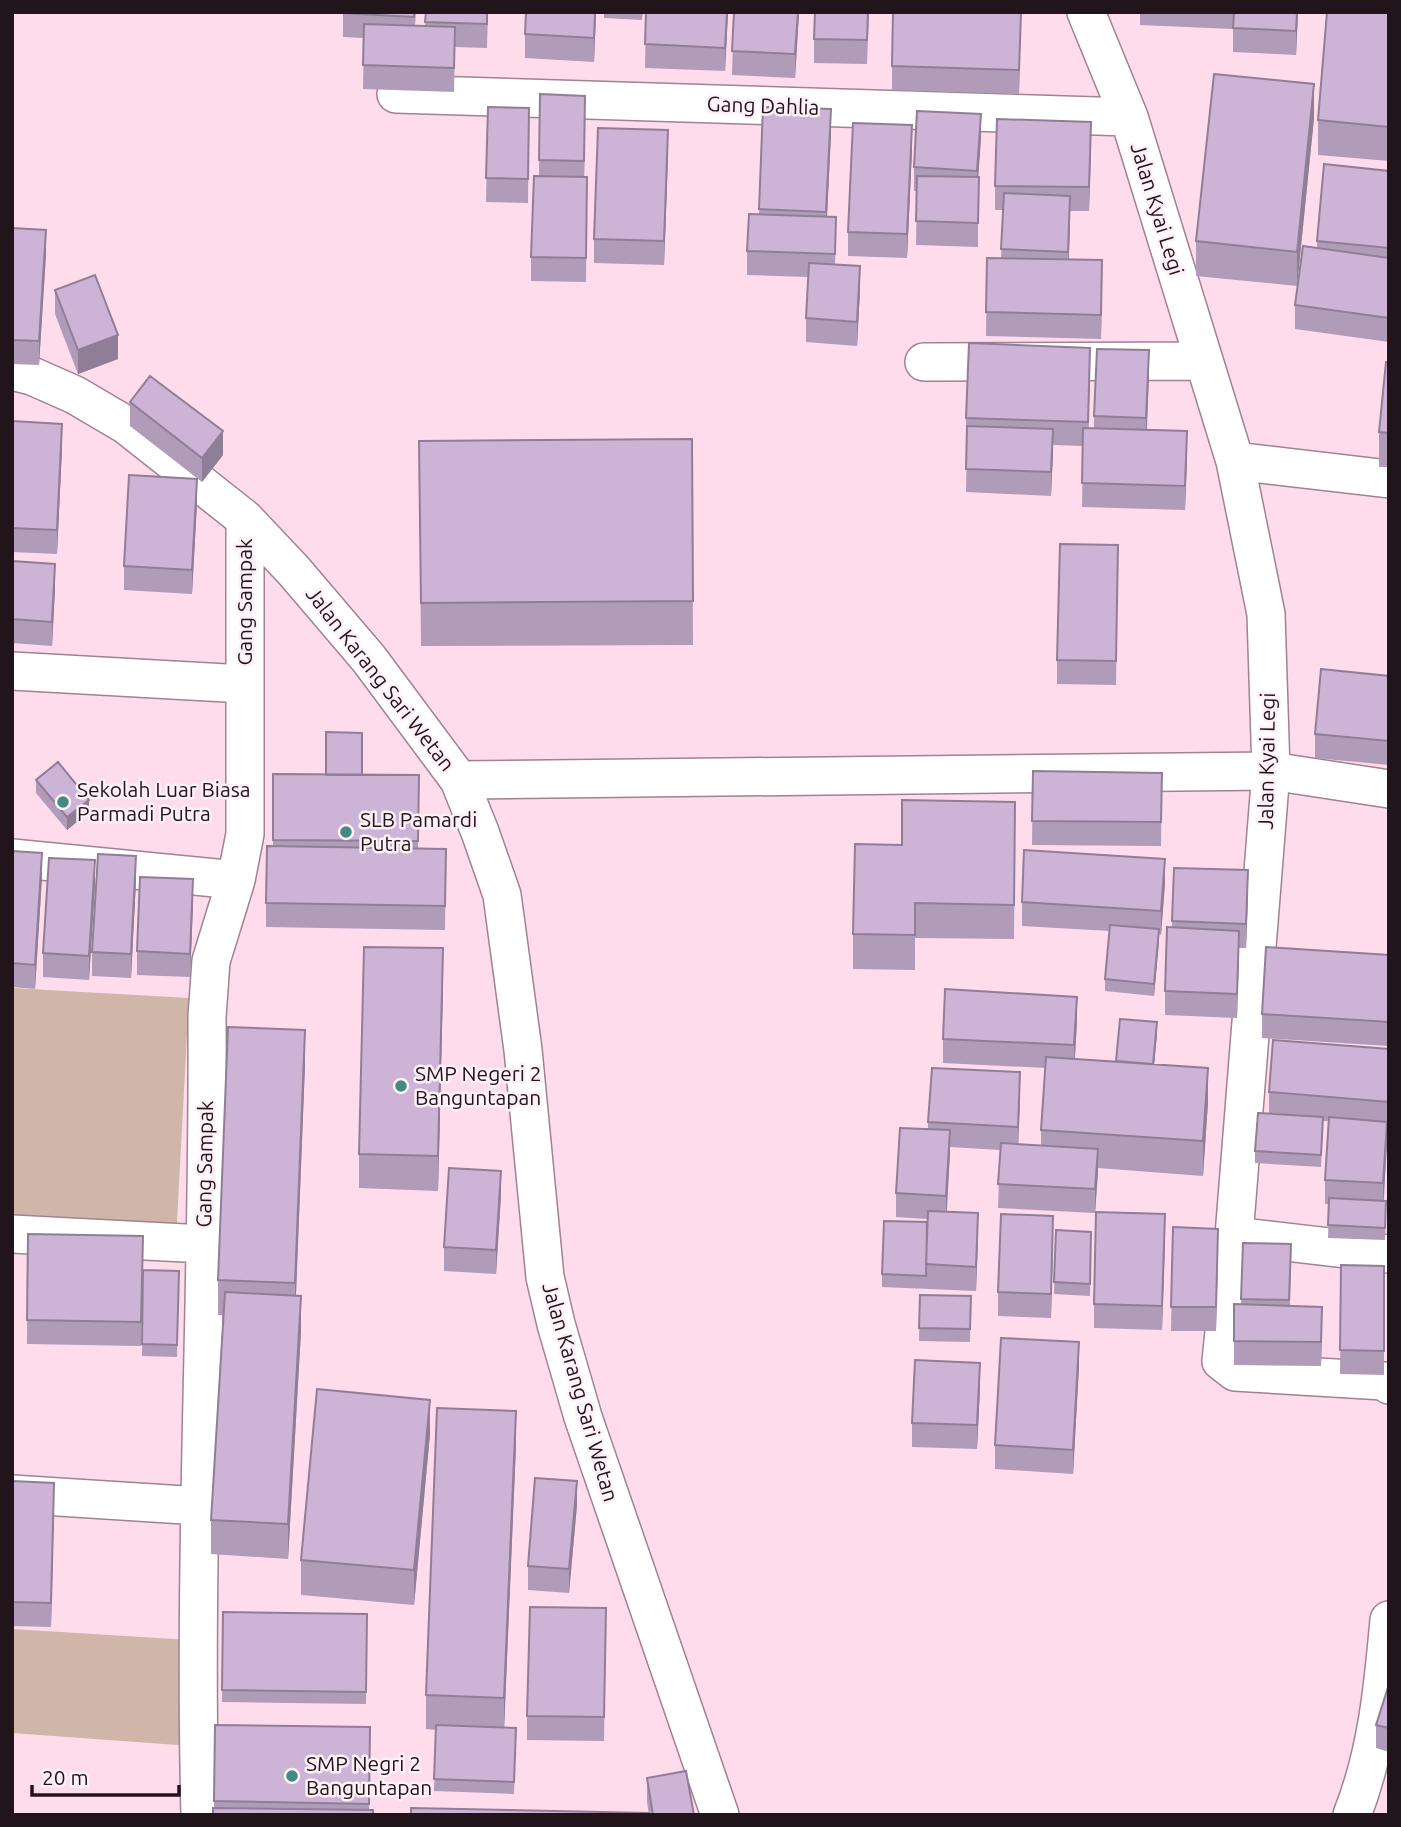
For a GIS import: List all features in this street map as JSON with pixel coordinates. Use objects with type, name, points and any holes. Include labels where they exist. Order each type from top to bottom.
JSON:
[{"type":"street","name":"Jalan Kyai Legi","points":[[1086,12],[1129,117],[1235,461],[1266,614],[1271,771],[1234,1236],[1221,1361],[1235,1372],[1384,1381],[1389,1385]]},
{"type":"street","name":"Gang Dahlia","points":[[396,94],[1129,117]]},
{"type":"street","points":[[923,362],[1204,362]]},
{"type":"street","name":"Jalan Karang Sari Wetan","points":[[12,371],[32,376],[75,395],[126,425],[245,519],[294,571],[369,659],[458,780],[502,895],[523,1050],[545,1278],[556,1324],[592,1442],[720,1815]]},
{"type":"street","points":[[1235,461],[1389,480]]},
{"type":"street","name":"Gang Sampak","points":[[200,1815],[200,1506],[207,1017],[210,969],[236,880],[244,834],[245,519]]},
{"type":"street","points":[[12,671],[244,684]]},
{"type":"street","points":[[458,780],[1271,771],[1389,789]]},
{"type":"street","points":[[12,858],[236,880]]},
{"type":"street","points":[[1249,1052],[1287,1055]]},
{"type":"street","points":[[12,1234],[204,1244]]},
{"type":"street","points":[[1234,1236],[1389,1254]]},
{"type":"street","points":[[12,1494],[200,1506]]},
{"type":"street","points":[[1352,1815],[1363,1788],[1377,1730],[1389,1620]]},
{"type":"shaded area","points":[[12,988],[189,998],[176,1240],[12,1232]]},
{"type":"shaded area","points":[[12,1629],[190,1640],[191,1746],[12,1733]]},
{"type":"building","points":[[414,12],[414,17],[343,13]]},
{"type":"building","points":[[426,12],[487,12],[487,24],[425,22]]},
{"type":"building","points":[[526,12],[595,12],[594,38],[525,34]]},
{"type":"building","points":[[646,12],[727,12],[725,48],[645,44]]},
{"type":"building","points":[[734,12],[798,12],[795,54],[732,51]]},
{"type":"building","points":[[815,12],[868,12],[867,40],[814,39]]},
{"type":"building","points":[[893,12],[1021,12],[1019,70],[892,66]]},
{"type":"building","points":[[1234,12],[1297,12],[1296,31],[1233,28]]},
{"type":"building","points":[[1327,12],[1389,12],[1389,127],[1318,120]]},
{"type":"building","points":[[364,24],[455,27],[454,68],[363,65]]},
{"type":"building","points":[[1214,74],[1314,84],[1297,252],[1196,241]]},
{"type":"building","points":[[540,94],[585,96],[584,161],[539,160]]},
{"type":"building","points":[[488,107],[529,108],[528,179],[486,178]]},
{"type":"building","points":[[763,107],[831,109],[826,212],[759,209]]},
{"type":"building","points":[[917,111],[981,114],[977,171],[914,167]]},
{"type":"building","points":[[997,119],[1091,122],[1089,187],[995,186]]},
{"type":"building","points":[[853,123],[912,125],[907,234],[848,232]]},
{"type":"building","points":[[598,128],[668,130],[664,241],[594,239]]},
{"type":"building","points":[[1324,164],[1389,171],[1389,248],[1317,241]]},
{"type":"building","points":[[534,176],[587,177],[586,258],[531,257]]},
{"type":"building","points":[[917,176],[979,177],[978,223],[916,221]]},
{"type":"building","points":[[1004,193],[1070,196],[1068,252],[1001,249]]},
{"type":"building","points":[[749,214],[836,217],[835,254],[747,251]]},
{"type":"building","points":[[12,228],[46,230],[39,341],[12,340]]},
{"type":"building","points":[[1303,246],[1389,258],[1389,318],[1295,305]]},
{"type":"building","points":[[987,258],[1102,260],[1101,315],[986,312]]},
{"type":"building","points":[[809,263],[860,266],[857,322],[806,318]]},
{"type":"building","points":[[95,275],[118,335],[78,350],[55,290]]},
{"type":"building","points":[[969,343],[1090,348],[1088,422],[966,418]]},
{"type":"building","points":[[1097,349],[1149,350],[1146,418],[1094,416]]},
{"type":"building","points":[[1386,362],[1389,362],[1389,433],[1379,432]]},
{"type":"building","points":[[150,376],[223,431],[202,458],[130,402]]},
{"type":"building","points":[[12,421],[62,424],[57,530],[12,528]]},
{"type":"building","points":[[967,426],[1053,429],[1051,472],[966,469]]},
{"type":"building","points":[[1083,428],[1187,431],[1185,486],[1082,483]]},
{"type":"building","points":[[692,439],[693,601],[421,603],[419,441]]},
{"type":"building","points":[[129,475],[197,479],[192,570],[124,566]]},
{"type":"building","points":[[1060,544],[1118,545],[1116,661],[1057,660]]},
{"type":"building","points":[[12,561],[55,564],[52,622],[12,619]]},
{"type":"building","points":[[1321,669],[1389,676],[1389,741],[1315,734]]},
{"type":"building","points":[[326,732],[362,733],[362,775],[326,775]]},
{"type":"building","points":[[58,762],[89,800],[67,817],[36,780]]},
{"type":"building","points":[[1033,771],[1162,773],[1161,822],[1032,821]]},
{"type":"building","name":"SLB Pamardi Putra","points":[[273,774],[419,775],[418,841],[273,840]]},
{"type":"building","points":[[902,800],[1015,802],[1014,905],[915,903],[915,935],[853,934],[855,844],[902,845]]},
{"type":"building","points":[[267,846],[446,849],[445,906],[266,903]]},
{"type":"building","points":[[1024,850],[1165,859],[1161,911],[1022,902]]},
{"type":"building","points":[[12,851],[42,853],[35,965],[12,963]]},
{"type":"building","points":[[98,854],[136,856],[131,954],[92,952]]},
{"type":"building","points":[[49,858],[95,860],[89,956],[43,953]]},
{"type":"building","points":[[1174,868],[1248,870],[1246,924],[1172,921]]},
{"type":"building","points":[[140,877],[193,879],[190,954],[137,951]]},
{"type":"building","points":[[1110,925],[1159,929],[1154,984],[1105,979]]},
{"type":"building","points":[[1167,927],[1239,931],[1237,994],[1165,991]]},
{"type":"building","name":"SMP Negeri 2 Banguntapan","points":[[364,947],[443,948],[438,1156],[359,1154]]},
{"type":"building","points":[[1266,947],[1389,955],[1389,1022],[1262,1014]]},
{"type":"building","points":[[945,989],[1077,997],[1074,1045],[943,1039]]},
{"type":"building","points":[[1120,1019],[1157,1022],[1153,1064],[1116,1061]]},
{"type":"building","points":[[228,1027],[305,1030],[295,1283],[218,1280]]},
{"type":"building","points":[[1273,1040],[1389,1049],[1389,1102],[1269,1092]]},
{"type":"building","points":[[1046,1057],[1208,1068],[1203,1141],[1041,1130]]},
{"type":"building","points":[[932,1068],[1020,1072],[1018,1127],[928,1122]]},
{"type":"building","points":[[1258,1113],[1323,1117],[1321,1155],[1255,1151]]},
{"type":"building","points":[[1329,1117],[1387,1122],[1383,1183],[1325,1180]]},
{"type":"building","points":[[900,1128],[950,1130],[946,1196],[896,1193]]},
{"type":"building","points":[[1001,1143],[1098,1149],[1095,1189],[998,1184]]},
{"type":"building","points":[[449,1168],[501,1171],[496,1250],[444,1247]]},
{"type":"building","points":[[1329,1198],[1386,1201],[1385,1228],[1328,1225]]},
{"type":"building","points":[[928,1211],[978,1213],[976,1267],[926,1264]]},
{"type":"building","points":[[1096,1212],[1165,1214],[1162,1306],[1094,1304]]},
{"type":"building","points":[[1001,1214],[1053,1216],[1051,1294],[998,1292]]},
{"type":"building","points":[[884,1221],[927,1222],[926,1276],[882,1274]]},
{"type":"building","points":[[1173,1227],[1218,1229],[1216,1307],[1171,1307]]},
{"type":"building","points":[[1056,1230],[1091,1232],[1090,1284],[1054,1282]]},
{"type":"building","points":[[28,1234],[143,1236],[141,1322],[27,1320]]},
{"type":"building","points":[[1243,1243],[1291,1244],[1289,1300],[1241,1299]]},
{"type":"building","points":[[1341,1265],[1384,1266],[1384,1351],[1340,1350]]},
{"type":"building","points":[[143,1270],[179,1271],[177,1345],[142,1344]]},
{"type":"building","points":[[225,1292],[301,1296],[288,1524],[211,1520]]},
{"type":"building","points":[[920,1295],[971,1296],[970,1329],[919,1328]]},
{"type":"building","points":[[1234,1304],[1322,1307],[1321,1342],[1234,1341]]},
{"type":"building","points":[[1001,1338],[1079,1342],[1073,1450],[995,1445]]},
{"type":"building","points":[[915,1360],[980,1363],[977,1425],[912,1423]]},
{"type":"building","points":[[317,1389],[430,1400],[414,1570],[301,1560]]},
{"type":"building","points":[[437,1408],[516,1411],[504,1698],[426,1695]]},
{"type":"building","points":[[535,1478],[577,1481],[569,1569],[528,1566]]},
{"type":"building","points":[[12,1481],[54,1483],[51,1603],[12,1602]]},
{"type":"building","points":[[530,1607],[606,1608],[604,1717],[527,1716]]},
{"type":"building","name":"SMP Negri 2 Banguntapan","points":[[223,1612],[367,1614],[366,1692],[222,1690]]},
{"type":"building","points":[[1389,1684],[1389,1728],[1376,1725]]},
{"type":"building","name":"SMP Negri 2 Banguntapan","points":[[215,1725],[370,1727],[369,1804],[214,1801]]},
{"type":"building","name":"SMP Negri 2 Banguntapan","points":[[436,1725],[516,1728],[514,1782],[434,1779]]},
{"type":"building","points":[[686,1771],[694,1815],[653,1815],[647,1778]]},
{"type":"building","points":[[213,1808],[373,1810],[373,1815],[213,1815]]},
{"type":"building","points":[[411,1808],[648,1813],[648,1815],[411,1815]]},
{"type":"place","name":"Sekolah Luar Biasa Parmadi Putra","points":[[63,802]]},
{"type":"place","name":"SLB Pamardi Putra","points":[[346,832]]},
{"type":"place","name":"SMP Negeri 2 Banguntapan","points":[[401,1086]]},
{"type":"place","name":"SMP Negri 2 Banguntapan","points":[[292,1776]]}]
